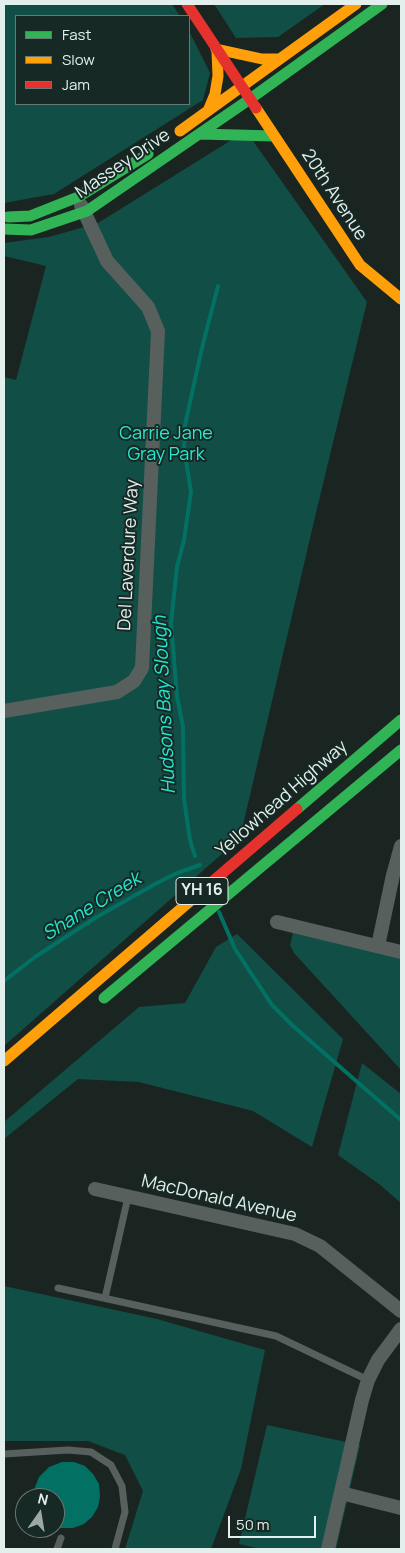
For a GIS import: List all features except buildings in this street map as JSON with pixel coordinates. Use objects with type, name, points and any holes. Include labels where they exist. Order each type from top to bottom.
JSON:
[{"type":"main road","name":"20th Avenue","points":[[187,4],[360,265],[401,299]]},
{"type":"main road","name":"Massey Drive","points":[[172,137],[356,4]]},
{"type":"main road","name":"Massey Drive","points":[[4,229],[31,230],[85,212],[250,99],[382,4]]},
{"type":"main road","points":[[208,111],[215,94],[218,76],[216,49],[262,59],[279,60]]},
{"type":"main road","points":[[199,134],[274,136]]},
{"type":"main road","name":"Massey Drive","points":[[4,217],[30,216],[77,197],[157,148]]},
{"type":"main road","name":"Yellowhead Highway","points":[[4,1061],[401,720]]},
{"type":"main road","name":"Yellowhead Highway","points":[[96,1004],[401,750]]},
{"type":"street","name":"Del Laverdure Way","points":[[4,711],[116,692],[134,681],[142,668],[158,331],[148,307],[106,262],[77,197]]},
{"type":"street","points":[[378,946],[401,846]]},
{"type":"street","points":[[277,922],[401,952]]},
{"type":"street","name":"MacDonald Avenue","points":[[95,1189],[283,1231],[309,1240],[331,1254],[401,1311]]},
{"type":"street","points":[[328,1549],[368,1380],[378,1360],[401,1330]]},
{"type":"street","points":[[341,1493],[401,1508]]},
{"type":"lane","points":[[105,1298],[128,1197]]},
{"type":"lane","points":[[58,1288],[276,1336],[368,1380]]},
{"type":"lane","points":[[4,1454],[68,1450],[91,1452],[111,1465],[122,1486],[125,1512],[115,1549]]},
{"type":"lane","points":[[57,1549],[60,1538]]},
{"type":"green space","points":[[4,4],[172,4],[179,15],[15,15],[15,105],[190,105],[190,33],[210,73],[203,100],[54,194],[4,203]]},
{"type":"green space","points":[[214,4],[325,4],[278,37],[236,38]]},
{"type":"green space","name":"Carrie Jane Gray Park","points":[[246,131],[367,302],[240,838],[4,1046],[4,377],[16,380],[46,266],[4,256],[4,243],[49,237],[98,223]]},
{"type":"green space","points":[[294,929],[401,953],[401,1070],[294,953],[290,945]]},
{"type":"green space","points":[[237,934],[343,1039],[312,1147],[253,1111],[139,1082],[78,1079],[4,1139],[4,1122],[139,1007],[185,1003],[216,947]]},
{"type":"green space","points":[[362,1063],[401,1094],[401,1203],[379,1184],[338,1155]]},
{"type":"green space","points":[[4,1286],[157,1319],[265,1350],[241,1469],[211,1549],[125,1549],[143,1491],[125,1455],[88,1441],[4,1441]]},
{"type":"green space","points":[[267,1425],[360,1445],[336,1549],[261,1549],[239,1544]]},
{"type":"shaded area","points":[[62,1462],[74,1462],[85,1466],[93,1474],[99,1484],[100,1496],[98,1507],[92,1517],[84,1524],[73,1528],[65,1528],[65,1488],[35,1488],[39,1477],[49,1467]]},
{"type":"waterway","name":"Hudsons Bay Slough","points":[[195,856],[190,840],[184,799],[183,727],[177,696],[171,623],[177,567],[184,540],[191,492],[184,448],[185,425],[218,286]]},
{"type":"waterway","name":"Shane Creek","points":[[4,981],[35,957],[95,918],[155,884],[177,873],[200,865]]},
{"type":"waterway","name":"Hudsons Bay Slough","points":[[219,912],[235,949],[272,1005],[293,1026],[401,1120]]},
{"type":"traffic: fast","points":[[4,229],[31,230],[87,211],[250,99],[382,4]]},
{"type":"traffic: fast","points":[[199,134],[274,136]]},
{"type":"traffic: fast","points":[[8,217],[30,216],[78,197],[148,154]]},
{"type":"traffic: fast","points":[[297,809],[401,720]]},
{"type":"traffic: fast","points":[[104,998],[401,750]]},
{"type":"traffic: slow","points":[[180,131],[356,4]]},
{"type":"traffic: slow","points":[[216,49],[262,59],[279,59]]},
{"type":"traffic: slow","points":[[208,111],[215,94],[218,76],[217,51]]},
{"type":"traffic: slow","points":[[256,108],[360,265],[401,299]]},
{"type":"traffic: slow","points":[[4,1061],[204,889]]},
{"type":"traffic: jam","points":[[187,4],[256,108]]},
{"type":"traffic: jam","points":[[204,889],[297,809]]}]
